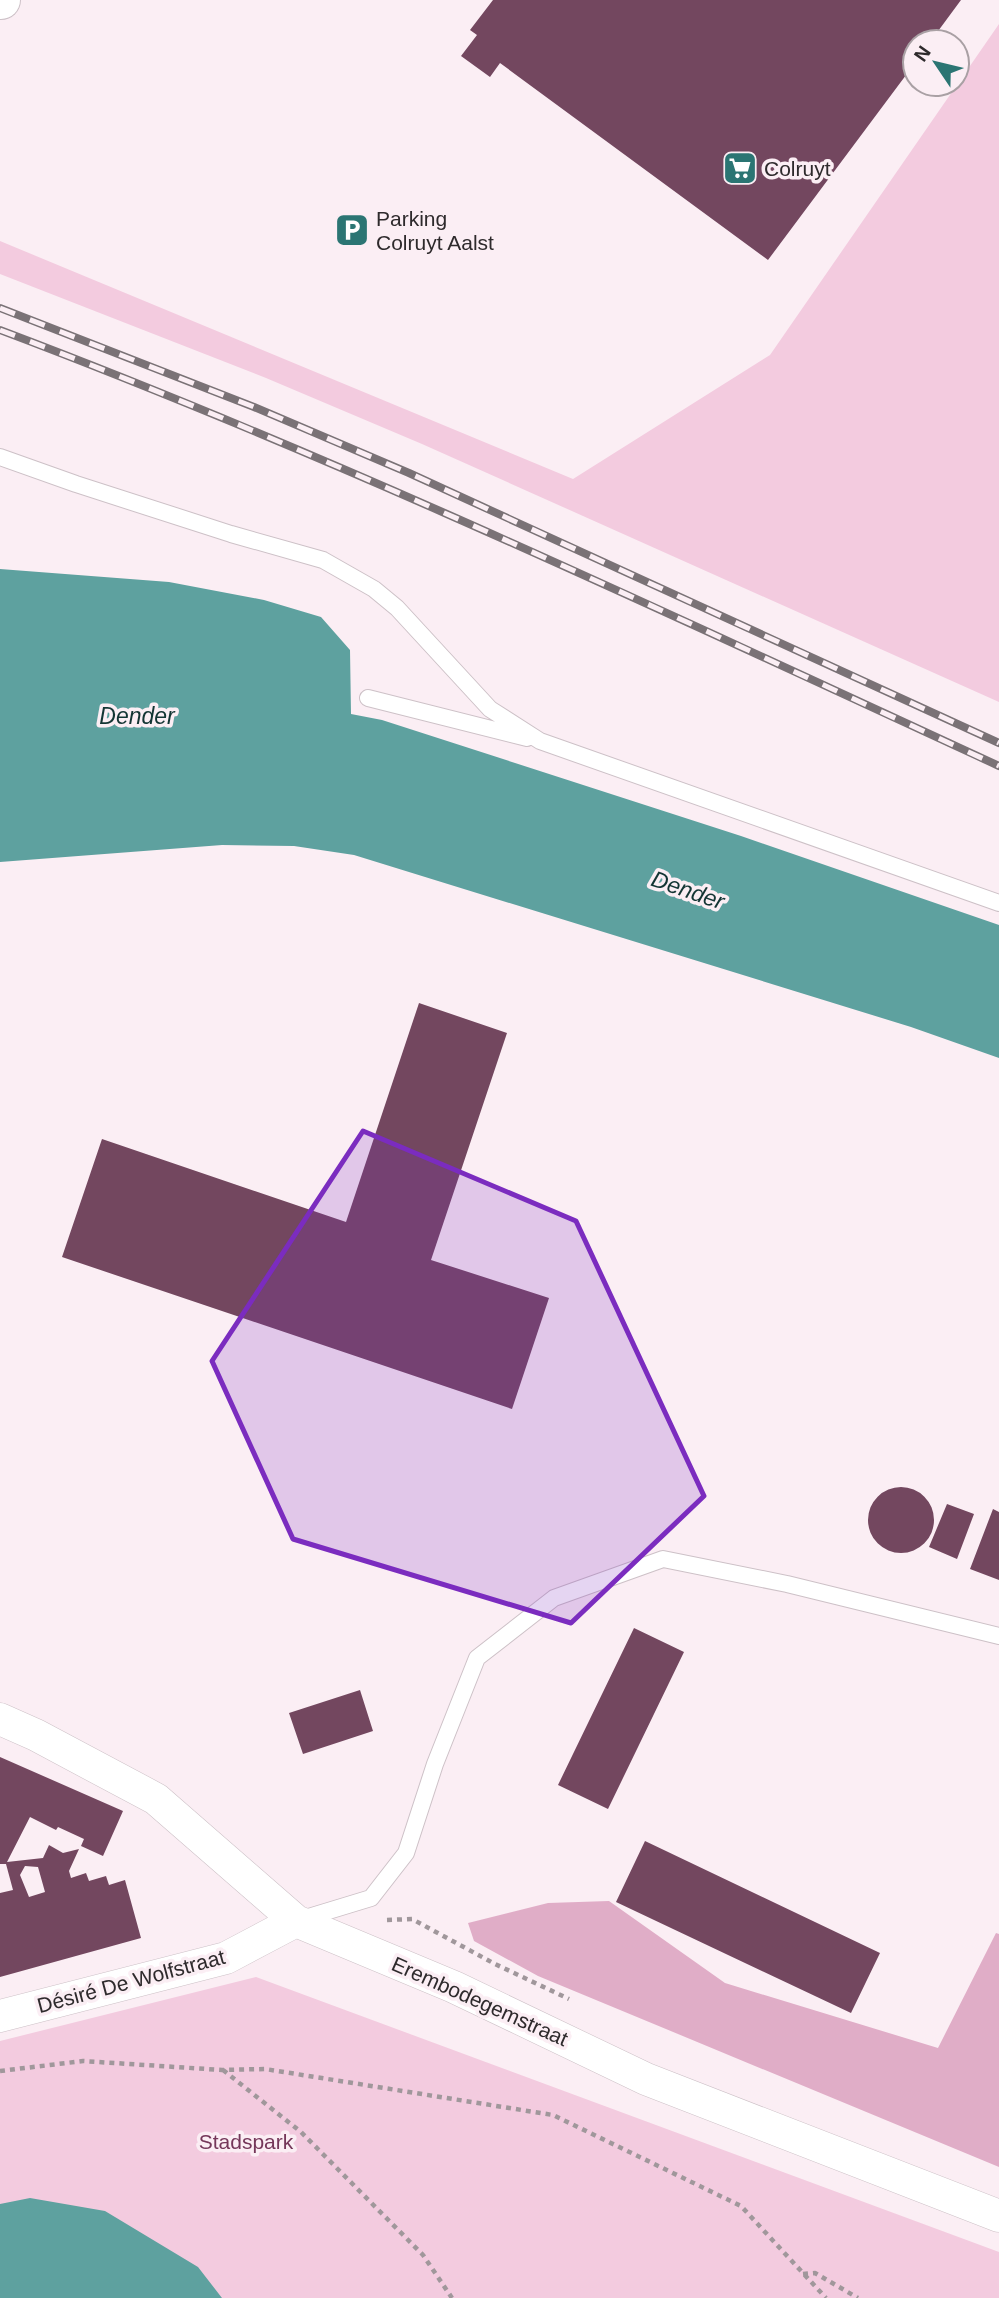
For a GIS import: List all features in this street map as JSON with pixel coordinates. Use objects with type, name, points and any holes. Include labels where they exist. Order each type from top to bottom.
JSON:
[{"type":"street","name":"Erembodegemstraat","points":[[0,1719],[36,1735],[156,1799],[296,1921],[454,1987],[646,2079],[999,2216]]},
{"type":"street","name":"Désiré De Wolfstraat","points":[[0,2016],[226,1958],[296,1921]]},
{"type":"lane","points":[[0,457],[76,484],[323,560],[374,589],[397,608],[490,709],[540,741]]},
{"type":"lane","points":[[368,698],[540,741],[999,903]]},
{"type":"lane","points":[[296,1921],[371,1898],[406,1853],[435,1764],[477,1658],[554,1598],[663,1559],[787,1584],[999,1636]]},
{"type":"path","points":[[386,1920],[412,1919],[495,1964],[579,2004]]},
{"type":"path","points":[[0,2071],[83,2062],[222,2070],[265,2069],[553,2115],[741,2206],[826,2298]]},
{"type":"path","points":[[222,2070],[301,2132],[423,2255],[452,2298]]},
{"type":"path","points":[[803,2274],[815,2273],[858,2298]]},
{"type":"highlighted area","points":[[363,1131],[576,1221],[704,1496],[571,1623],[293,1539],[212,1361]]},
{"type":"green space","points":[[999,24],[999,702],[422,444],[266,378],[0,274],[0,241],[573,479],[770,355],[948,98],[971,98],[971,64]]},
{"type":"green space","name":"Stadspark","points":[[256,1977],[999,2252],[999,2298],[0,2298],[0,2041]]},
{"type":"shaded area","points":[[609,1901],[725,1983],[938,2048],[996,1933],[999,1934],[999,2167],[538,1976],[474,1941],[468,1923],[548,1903]]},
{"type":"water","name":"Dender","points":[[0,569],[169,582],[264,600],[321,617],[350,650],[351,714],[382,720],[741,836],[999,925],[999,1058],[911,1027],[354,855],[294,846],[222,845],[0,862]]},
{"type":"water","points":[[30,2198],[105,2211],[198,2267],[222,2298],[0,2298],[0,2204]]},
{"type":"building","name":"Colruyt","points":[[493,0],[961,0],[940,28],[901,28],[901,82],[768,260],[500,63],[490,77],[461,56],[477,35],[470,30]]},
{"type":"building","points":[[419,1003],[507,1033],[431,1260],[549,1298],[512,1409],[62,1257],[102,1139],[346,1222]]},
{"type":"building","points":[[901,1487],[914,1490],[924,1497],[931,1507],[934,1520],[931,1533],[924,1543],[914,1550],[901,1553],[888,1550],[878,1543],[871,1533],[868,1520],[871,1507],[878,1497],[888,1490]]},
{"type":"building","points":[[947,1504],[974,1514],[957,1559],[929,1547]]},
{"type":"building","points":[[993,1509],[999,1512],[999,1580],[970,1569]]},
{"type":"building","points":[[634,1628],[684,1652],[608,1809],[558,1785]]},
{"type":"building","points":[[360,1690],[373,1731],[303,1754],[289,1713]]},
{"type":"building","points":[[0,1757],[123,1811],[103,1856],[81,1846],[84,1839],[58,1827],[56,1830],[30,1817],[7,1862],[43,1858],[49,1845],[63,1853],[79,1849],[69,1871],[71,1878],[86,1873],[89,1881],[106,1876],[109,1885],[125,1880],[141,1938],[0,1977],[0,1893],[13,1890],[6,1864],[0,1864]],"holes":[[[25,1866],[38,1867],[45,1892],[29,1897],[20,1875]]]},
{"type":"building","points":[[645,1841],[880,1953],[851,2013],[616,1902]]},
{"type":"railway","points":[[0,308],[254,407],[409,473],[999,743]]},
{"type":"railway","points":[[0,330],[127,379],[378,484],[628,595],[999,766]]},
{"type":"place","name":"Colruyt","points":[[740,168]]},
{"type":"place","name":"Parking Colruyt Aalst","points":[[352,230]]}]
